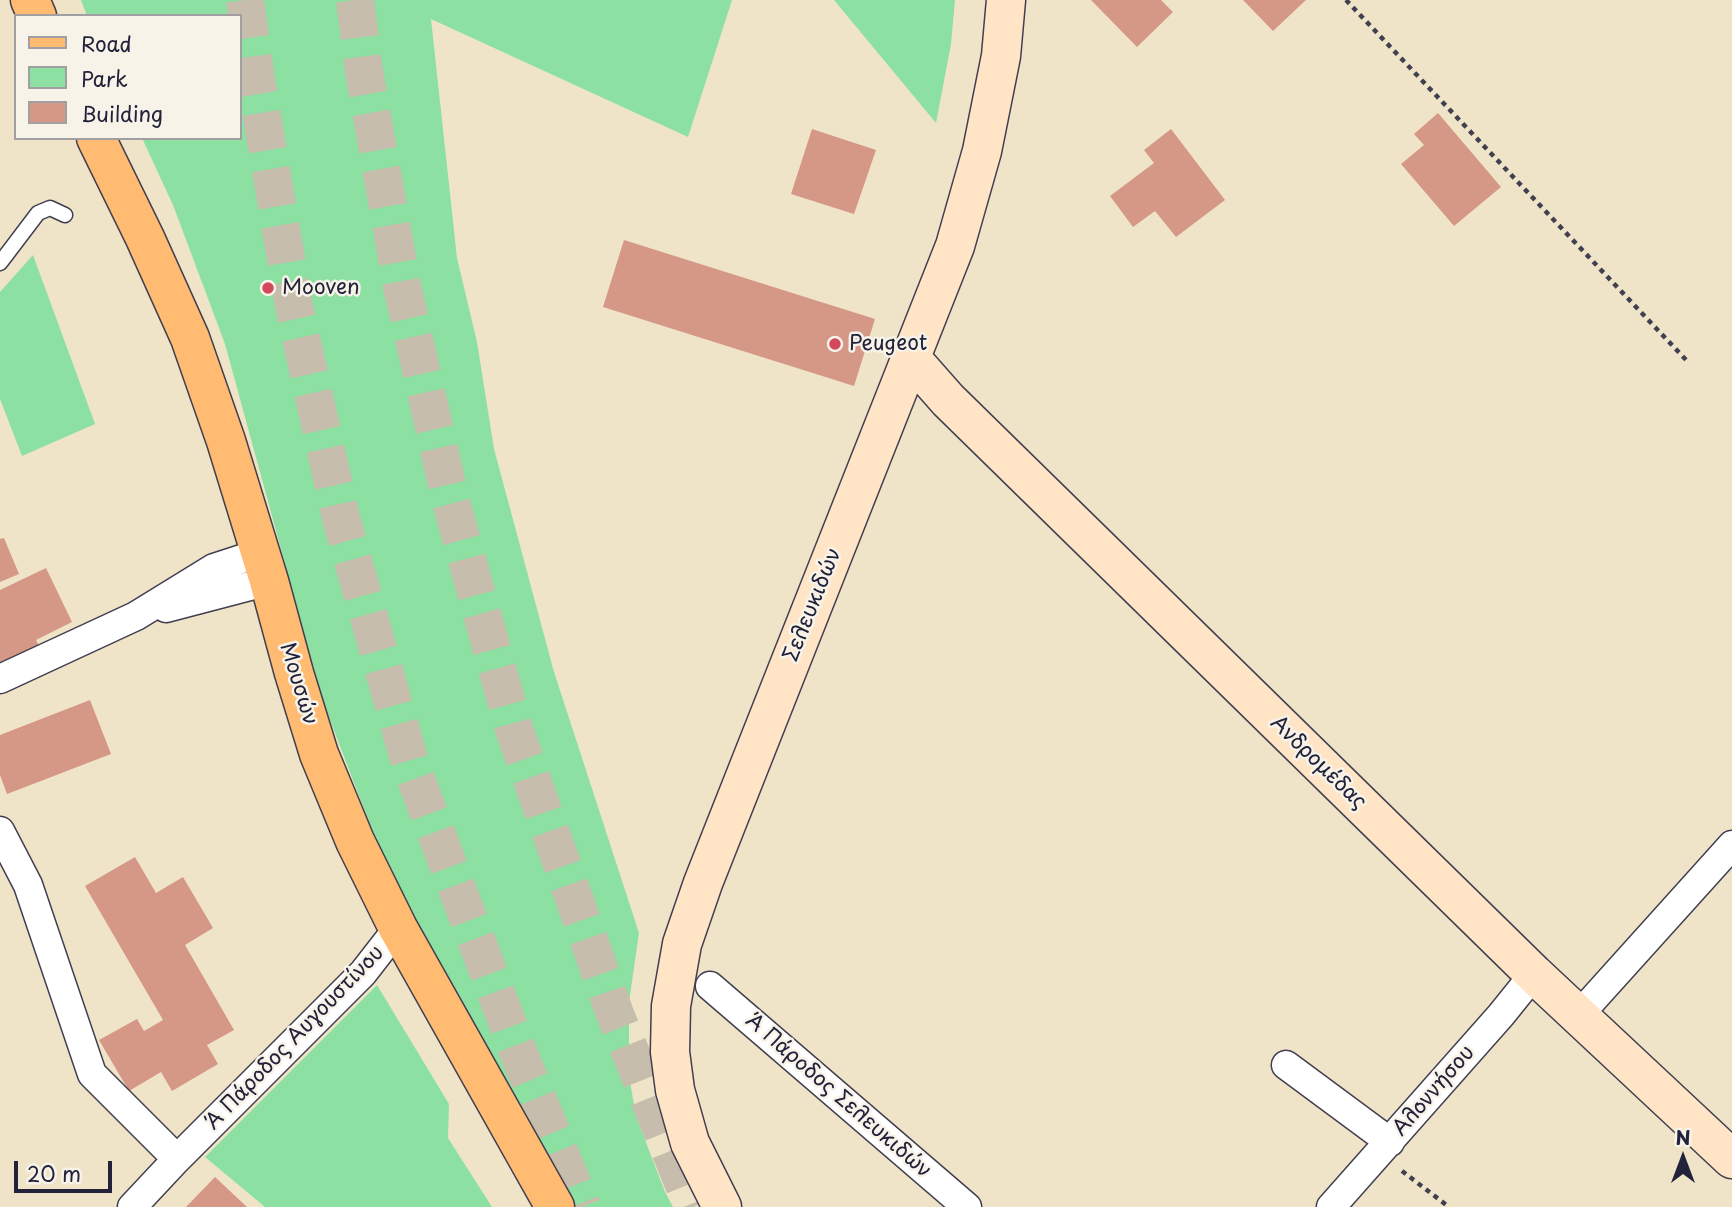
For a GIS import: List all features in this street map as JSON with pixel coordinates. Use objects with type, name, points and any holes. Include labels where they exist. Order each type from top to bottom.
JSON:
[{"type":"main road","name":"Μουσών","points":[[97,140],[190,338],[226,441],[320,754],[355,841],[398,928],[555,1207]]},
{"type":"street","name":"Σελευκιδών","points":[[722,1207],[690,1143],[675,1090],[670,1052],[671,1006],[682,944],[703,883],[955,246],[982,151],[1001,55],[1006,0]]},
{"type":"street","name":"Ανδρομέδας","points":[[911,358],[948,400],[1534,974],[1732,1159]]},
{"type":"street","points":[[0,679],[136,616],[265,567]]},
{"type":"street","points":[[0,831],[28,885],[92,1074],[177,1159]]},
{"type":"street","points":[[1578,1016],[1732,845]]},
{"type":"street","name":"Α΄ Πάροδος Αυγουστίνου","points":[[132,1207],[363,973],[398,928]]},
{"type":"street","name":"Αλοννήσου","points":[[1332,1207],[1534,974]]},
{"type":"street","name":"Α΄ Πάροδος Σελευκιδών","points":[[710,985],[967,1207]]},
{"type":"street","points":[[1286,1065],[1384,1148]]},
{"type":"lane","points":[[0,263],[38,213],[50,208],[65,215]]},
{"type":"path","points":[[1346,0],[1688,362]]},
{"type":"path","points":[[1384,1148],[1449,1207]]},
{"type":"green space","points":[[81,0],[732,0],[688,137],[431,19],[457,258],[477,342],[494,449],[554,672],[639,933],[629,1002],[629,1076],[636,1116],[673,1207],[565,1207],[422,943],[369,822],[322,699],[225,344],[173,205],[143,140],[242,140],[242,14],[86,14]]},
{"type":"green space","points":[[834,0],[955,0],[951,44],[936,123]]},
{"type":"green space","points":[[33,255],[95,424],[22,456],[0,399],[0,292]]},
{"type":"green space","points":[[377,985],[449,1104],[448,1138],[492,1207],[265,1207],[205,1157]]},
{"type":"building","points":[[1091,0],[1161,0],[1173,12],[1137,47]]},
{"type":"building","points":[[1243,0],[1306,0],[1273,31]]},
{"type":"building","points":[[1438,113],[1501,187],[1454,226],[1401,164],[1424,145],[1414,134]]},
{"type":"building","points":[[812,129],[876,150],[854,214],[791,194]]},
{"type":"building","points":[[1171,129],[1225,200],[1176,237],[1155,211],[1133,227],[1110,196],[1154,163],[1144,150]]},
{"type":"building","points":[[624,240],[875,319],[854,386],[603,307]]},
{"type":"building","points":[[4,538],[19,574],[0,582],[0,539]]},
{"type":"building","points":[[46,568],[72,622],[36,640],[42,652],[0,671],[0,590]]},
{"type":"building","points":[[90,700],[111,754],[7,794],[0,775],[0,735]]},
{"type":"building","points":[[135,857],[156,893],[183,877],[213,928],[185,945],[234,1030],[207,1045],[218,1064],[172,1091],[161,1072],[129,1091],[99,1040],[137,1019],[144,1031],[163,1020],[85,886]]},
{"type":"building","points":[[215,1177],[247,1207],[186,1207]]},
{"type":"tunnel","points":[[245,0],[294,306],[341,518],[410,763],[519,1054],[582,1207]]},
{"type":"tunnel","points":[[355,0],[364,71],[402,286],[450,498],[513,726],[615,1014],[693,1207]]},
{"type":"place","name":"Mooven","points":[[268,288]]},
{"type":"place","name":"Peugeot","points":[[835,344]]}]
